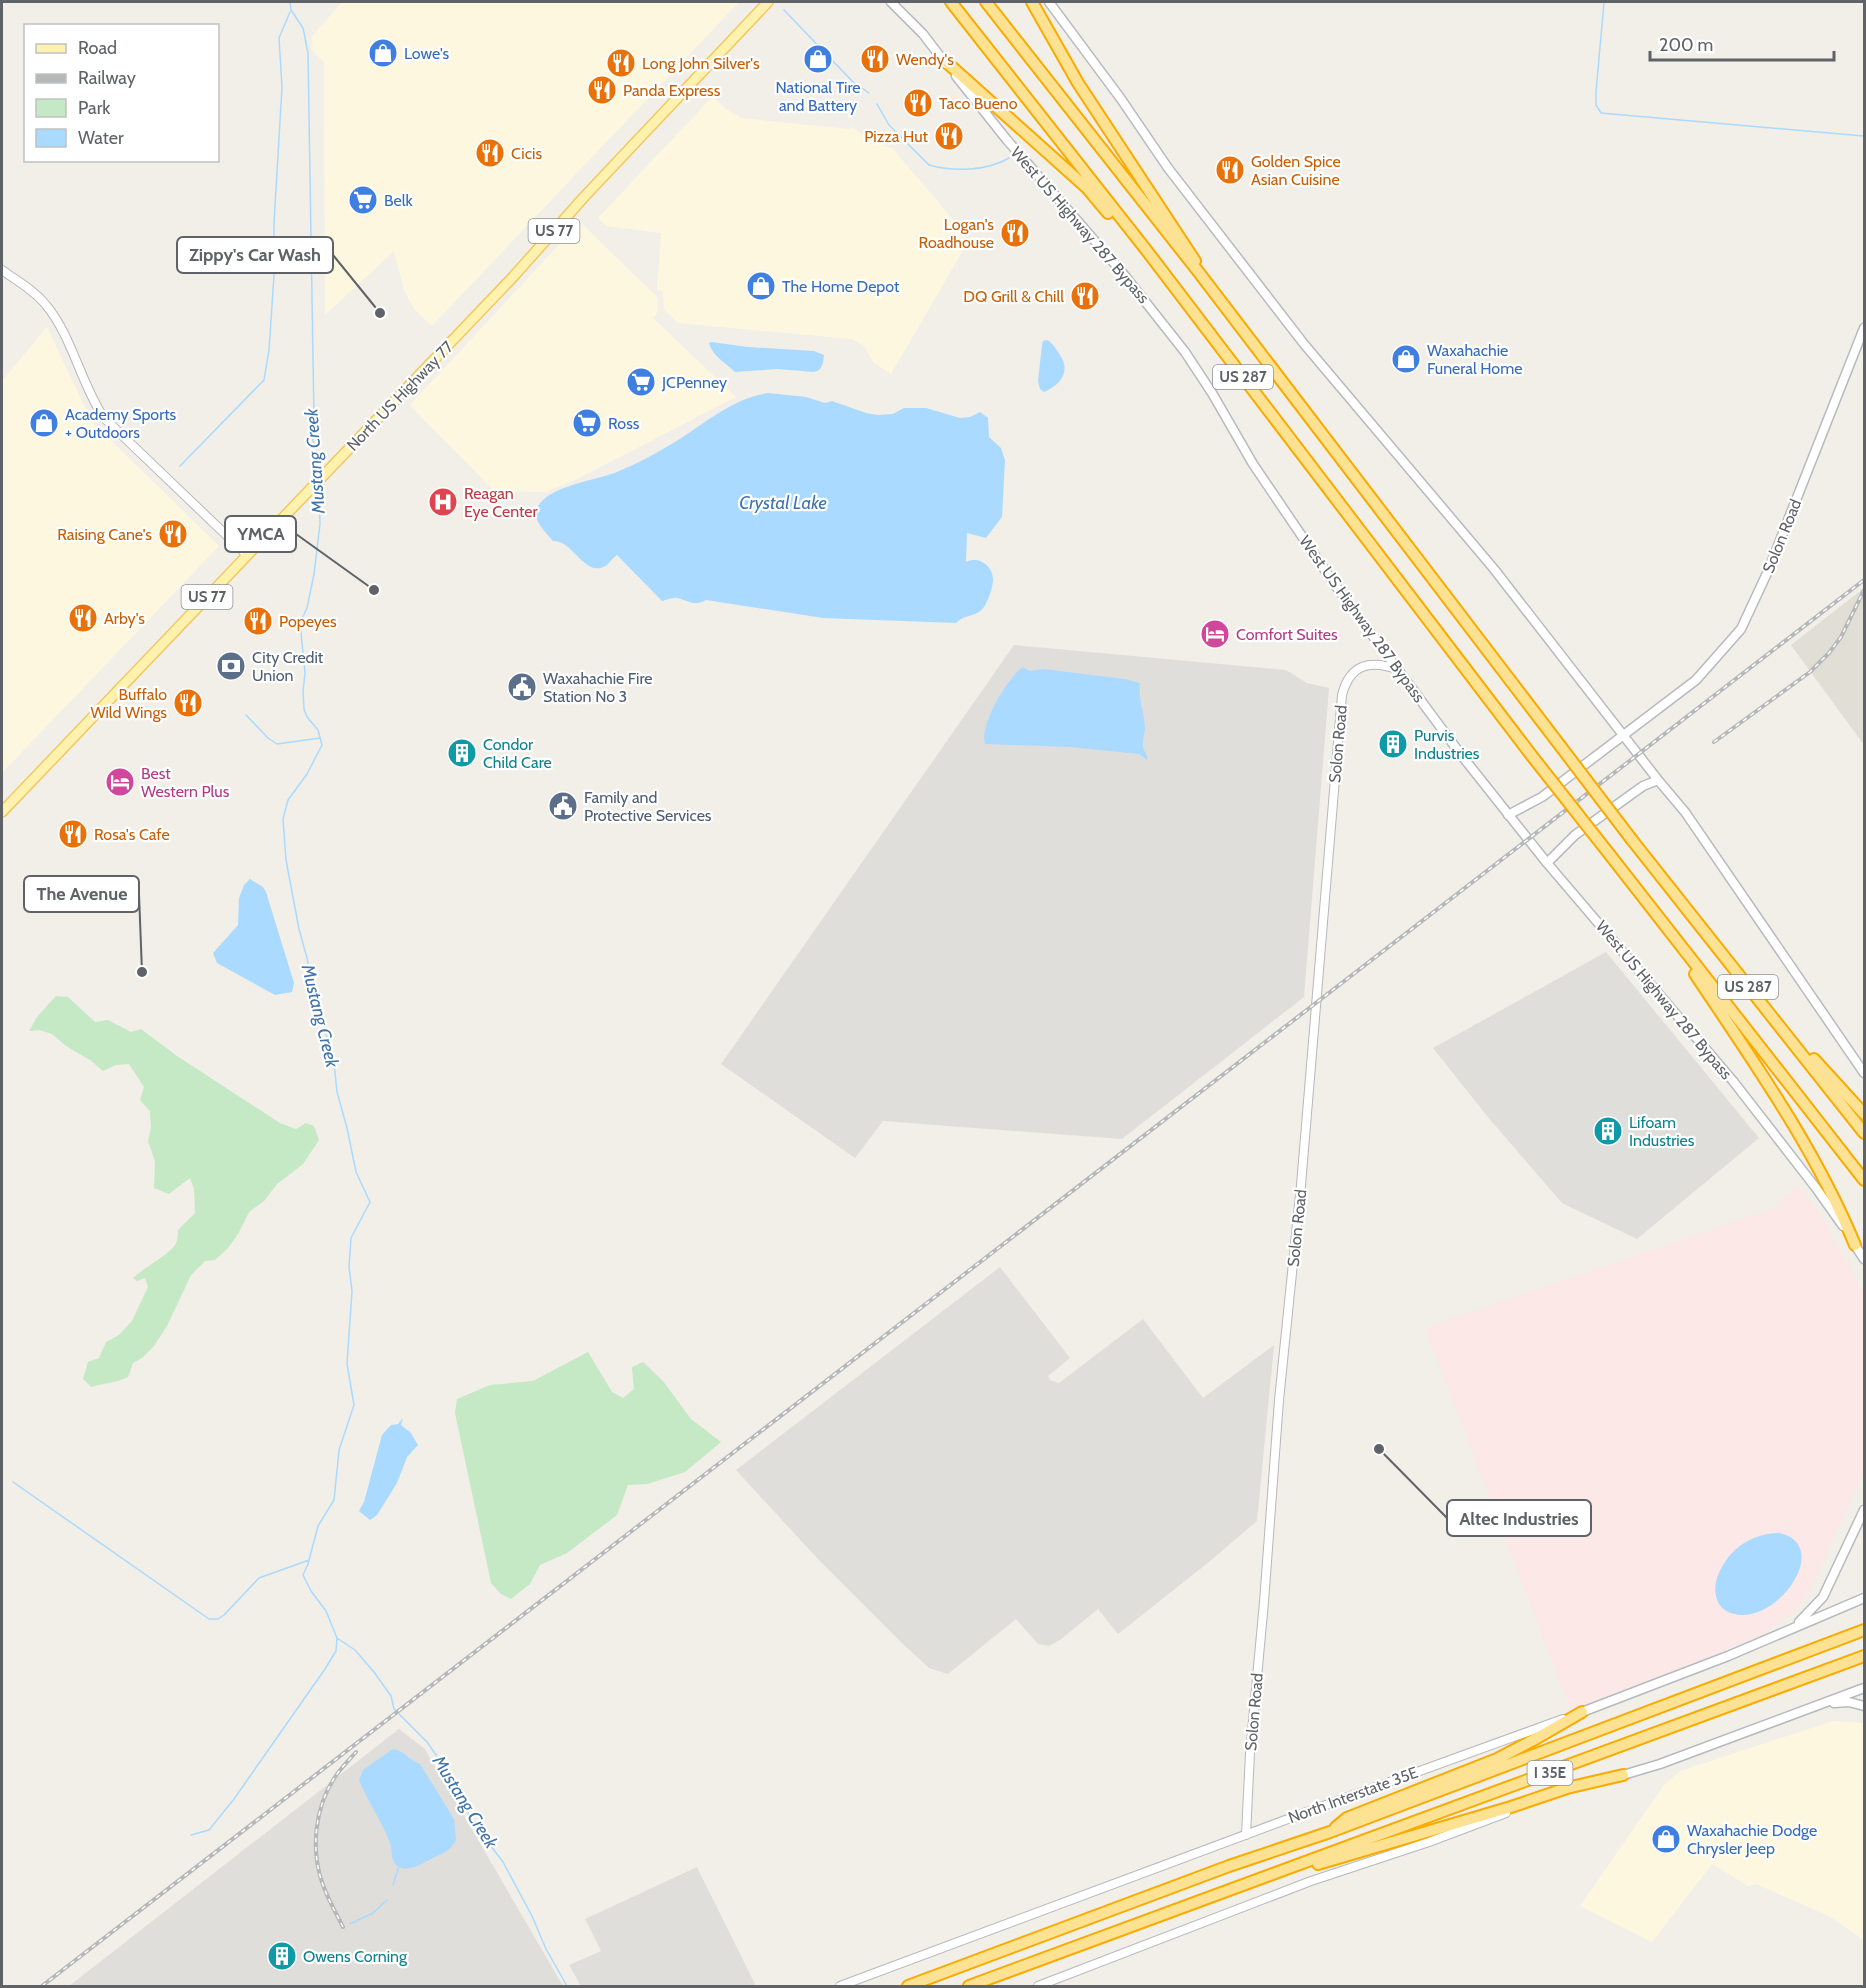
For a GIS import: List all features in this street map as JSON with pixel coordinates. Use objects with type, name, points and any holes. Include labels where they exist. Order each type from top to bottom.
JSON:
[{"type":"highway","name":"US 287","points":[[951,2],[1155,262],[1532,756],[1864,1180]]},
{"type":"highway","name":"US 287","points":[[986,2],[1197,270],[1632,840],[1864,1133]]},
{"type":"highway","points":[[1032,2],[1078,83],[1194,259],[1197,270]]},
{"type":"highway","points":[[944,60],[1087,188],[1136,245],[1155,262]]},
{"type":"highway","points":[[1684,949],[1689,966],[1805,1144],[1840,1208],[1855,1245]]},
{"type":"highway","points":[[1747,986],[1864,1114]]},
{"type":"highway","name":"I 35E","points":[[908,1986],[1229,1866],[1330,1832],[1864,1630]]},
{"type":"highway","name":"I 35E","points":[[969,1986],[1864,1656]]},
{"type":"highway","points":[[1330,1832],[1347,1818],[1497,1759],[1582,1712]]},
{"type":"highway","points":[[1235,1888],[1511,1807],[1566,1788],[1623,1775]]},
{"type":"main road","name":"North US Highway 77","points":[[2,812],[513,277],[660,115],[768,2]]},
{"type":"main road","name":"West US Highway 287 Bypass","points":[[891,2],[944,60],[1007,140],[1122,271],[1185,352],[1260,473],[1335,585],[1462,756],[1548,863],[1733,1081],[1816,1188],[1864,1259]]},
{"type":"main road","points":[[1048,2],[1121,99],[1168,168],[1304,344],[1494,569],[1685,812],[1864,1073]]},
{"type":"main road","name":"Solon Road","points":[[1508,815],[1542,797],[1696,680],[1734,638],[1746,620],[1768,571],[1864,328]]},
{"type":"main road","points":[[1548,863],[1594,821],[1643,786],[1658,780]]},
{"type":"main road","points":[[1785,1632],[1809,1614],[1823,1597],[1864,1510]]},
{"type":"main road","name":"North Interstate 35E","points":[[1582,1712],[1728,1656],[1864,1598]]},
{"type":"main road","points":[[1623,1775],[1660,1764],[1864,1688]]},
{"type":"main road","points":[[1821,1704],[1849,1702],[1864,1706]]},
{"type":"street","points":[[2,270],[40,298],[51,312],[104,418],[248,555]]},
{"type":"street","name":"Solon Road","points":[[1246,1835],[1279,1400],[1302,1185],[1342,695],[1348,677],[1361,668],[1378,664],[1399,670]]},
{"type":"street","name":"North Interstate 35E","points":[[840,1986],[1582,1712]]},
{"type":"street","points":[[1038,1986],[1311,1881],[1429,1842],[1543,1800],[1623,1775]]},
{"type":"shaded area","points":[[342,2],[739,2],[432,326],[415,310],[404,290],[394,251],[325,315],[324,62],[311,49],[313,35]]},
{"type":"shaded area","points":[[713,96],[726,109],[741,118],[849,129],[853,127],[868,139],[893,149],[956,223],[968,242],[891,374],[874,363],[864,346],[852,339],[678,323],[664,310],[663,291],[657,290],[661,233],[606,226],[598,218]]},
{"type":"shaded area","points":[[580,222],[658,298],[657,313],[653,318],[736,397],[577,479],[546,492],[494,491],[410,405]]},
{"type":"shaded area","points":[[47,327],[92,422],[219,546],[2,773],[2,381]]},
{"type":"shaded area","points":[[1864,588],[1864,745],[1791,645]]},
{"type":"shaded area","points":[[1014,645],[1286,670],[1307,683],[1329,688],[1304,997],[1122,1139],[883,1121],[855,1158],[721,1064]]},
{"type":"shaded area","points":[[1606,952],[1759,1138],[1637,1239],[1562,1203],[1487,1116],[1433,1048]]},
{"type":"shaded area","points":[[1798,1185],[1821,1216],[1864,1293],[1864,1472],[1810,1590],[1791,1614],[1762,1635],[1703,1659],[1682,1671],[1571,1711],[1425,1328],[1774,1208]]},
{"type":"shaded area","points":[[1000,1267],[1070,1358],[1048,1376],[1050,1380],[1059,1383],[1143,1319],[1203,1398],[1274,1345],[1257,1521],[1118,1634],[1098,1609],[1060,1640],[1049,1646],[1038,1644],[1016,1619],[948,1674],[929,1668],[903,1644],[817,1558],[736,1470]]},
{"type":"shaded area","points":[[1833,1721],[1864,1723],[1864,1940],[1829,1916],[1756,1884],[1748,1886],[1712,1864],[1652,1942],[1580,1906],[1664,1785],[1680,1771]]},
{"type":"shaded area","points":[[399,1729],[425,1749],[563,1986],[69,1986]]},
{"type":"shaded area","points":[[697,1867],[756,1986],[581,1986],[569,1965],[601,1951],[585,1919]]},
{"type":"green space","points":[[56,996],[68,997],[95,1022],[108,1020],[131,1032],[141,1029],[177,1056],[280,1123],[296,1129],[306,1123],[314,1126],[319,1140],[303,1164],[277,1184],[264,1201],[249,1212],[228,1248],[215,1260],[205,1261],[191,1275],[167,1326],[154,1346],[133,1363],[128,1377],[91,1387],[83,1379],[88,1362],[99,1358],[106,1342],[119,1335],[132,1321],[148,1287],[145,1278],[137,1281],[133,1278],[175,1245],[178,1230],[195,1213],[194,1189],[190,1178],[169,1194],[154,1188],[155,1161],[148,1141],[151,1128],[150,1111],[140,1100],[144,1087],[129,1064],[116,1065],[103,1071],[52,1034],[40,1030],[29,1031],[37,1017]]},
{"type":"green space","points":[[588,1352],[612,1392],[623,1398],[634,1389],[632,1367],[643,1362],[663,1381],[691,1419],[721,1442],[685,1472],[647,1484],[628,1485],[617,1515],[567,1553],[540,1565],[530,1584],[511,1599],[501,1594],[491,1583],[455,1413],[457,1399],[490,1385],[533,1381]]},
{"type":"water","points":[[1047,340],[1053,344],[1065,367],[1062,377],[1055,386],[1044,392],[1040,389],[1038,381],[1042,345],[1043,341]]},
{"type":"water","points":[[709,343],[814,351],[824,355],[821,368],[814,372],[777,369],[735,372],[713,352]]},
{"type":"water","name":"Crystal Lake","points":[[768,393],[806,397],[825,403],[832,401],[878,415],[893,414],[904,408],[926,408],[960,418],[970,417],[980,412],[988,418],[989,437],[1001,448],[1005,460],[1002,517],[986,538],[967,533],[966,562],[975,560],[984,563],[992,575],[993,583],[990,594],[981,610],[956,623],[823,618],[706,600],[695,603],[675,598],[662,601],[617,555],[607,565],[599,568],[592,567],[567,546],[553,541],[537,520],[538,506],[552,493],[574,484],[617,472],[675,442],[731,406]]},
{"type":"water","points":[[1023,667],[1030,671],[1043,669],[1125,679],[1140,683],[1145,727],[1143,747],[1147,760],[1139,754],[1070,747],[985,744],[984,736],[990,714],[1010,681]]},
{"type":"water","points":[[250,879],[263,887],[266,892],[294,983],[292,992],[275,995],[217,963],[213,953],[238,925],[239,898],[244,885]]},
{"type":"water","points":[[403,1418],[401,1425],[411,1433],[418,1445],[407,1457],[397,1483],[377,1515],[370,1520],[359,1511],[364,1502],[382,1435],[391,1425],[398,1424]]},
{"type":"water","points":[[1780,1533],[1795,1541],[1801,1553],[1800,1567],[1793,1582],[1781,1597],[1767,1608],[1750,1614],[1734,1614],[1725,1610],[1718,1603],[1715,1590],[1721,1568],[1727,1559],[1741,1545],[1753,1538]]},
{"type":"water","points":[[393,1749],[420,1764],[454,1819],[456,1840],[449,1850],[405,1869],[394,1863],[387,1835],[359,1780],[363,1770]]},
{"type":"waterway","name":"Mustang Creek","points":[[290,2],[291,10],[303,28],[308,53],[314,419],[312,437],[319,459],[319,475]]},
{"type":"waterway","points":[[1604,2],[1596,92],[1596,105],[1601,113],[1864,136]]},
{"type":"waterway","points":[[784,10],[853,82],[869,93]]},
{"type":"waterway","points":[[180,466],[264,380],[269,350],[274,275],[274,223],[282,87],[279,38],[290,12]]},
{"type":"waterway","points":[[877,104],[889,125],[929,165],[949,169],[970,169],[991,166],[1009,158]]},
{"type":"waterway","name":"Mustang Creek","points":[[319,486],[320,524],[314,574],[307,608],[301,621],[301,633],[305,673],[304,709],[307,717],[318,730],[322,745],[307,774],[288,800],[283,819],[286,860],[316,1008],[333,1053],[337,1092],[356,1172],[370,1202],[351,1238],[349,1267],[352,1291],[347,1364],[354,1405],[339,1450],[334,1500],[318,1526],[303,1575],[311,1591],[326,1611],[337,1638],[355,1650],[374,1672],[391,1696],[394,1709],[427,1742],[452,1778],[458,1797],[477,1828],[503,1862],[567,1986]]},
{"type":"waterway","points":[[246,715],[277,744],[320,738]]},
{"type":"waterway","points":[[13,1482],[209,1619],[218,1619],[224,1615],[259,1578],[309,1560]]},
{"type":"waterway","points":[[191,1835],[209,1830],[234,1799],[325,1669],[336,1651],[337,1638]]},
{"type":"waterway","points":[[393,1885],[399,1866]]},
{"type":"waterway","points":[[350,1924],[373,1913],[387,1900]]},
{"type":"railway","points":[[42,1986],[1864,580]]},
{"type":"railway","points":[[1714,742],[1810,672],[1829,653],[1841,637],[1864,590]]},
{"type":"railway","points":[[343,1927],[327,1895],[319,1872],[317,1829],[328,1789],[337,1774],[356,1752]]},
{"type":"place","name":"Lowe's","points":[[383,53]]},
{"type":"place","name":"National Tire and Battery","points":[[818,59]]},
{"type":"place","name":"Wendy's","points":[[875,59]]},
{"type":"place","name":"Long John Silver's","points":[[621,63]]},
{"type":"place","name":"Panda Express","points":[[602,90]]},
{"type":"place","name":"Taco Bueno","points":[[918,103]]},
{"type":"place","name":"Pizza Hut","points":[[949,136]]},
{"type":"place","name":"Cicis","points":[[490,153]]},
{"type":"place","name":"Golden Spice Asian Cuisine","points":[[1230,170]]},
{"type":"place","name":"Belk","points":[[363,200]]},
{"type":"place","name":"Logan's Roadhouse","points":[[1015,233]]},
{"type":"place","name":"The Home Depot","points":[[761,286]]},
{"type":"place","name":"DQ Grill & Chill","points":[[1085,296]]},
{"type":"place","name":"Zippy's Car Wash","points":[[380,313]]},
{"type":"place","name":"Waxahachie Funeral Home","points":[[1406,359]]},
{"type":"place","name":"JCPenney","points":[[641,382]]},
{"type":"place","name":"Academy Sports + Outdoors","points":[[44,423]]},
{"type":"place","name":"Ross","points":[[587,423]]},
{"type":"place","name":"Reagan Eye Center","points":[[443,502]]},
{"type":"place","name":"Raising Cane's","points":[[173,534]]},
{"type":"place","name":"YMCA","points":[[374,590]]},
{"type":"place","name":"Arby's","points":[[83,618]]},
{"type":"place","name":"Popeyes","points":[[258,621]]},
{"type":"place","name":"Comfort Suites","points":[[1215,634]]},
{"type":"place","name":"City Credit Union","points":[[231,666]]},
{"type":"place","name":"Waxahachie Fire Station No 3","points":[[522,687]]},
{"type":"place","name":"Buffalo Wild Wings","points":[[188,703]]},
{"type":"place","name":"Purvis Industries","points":[[1393,744]]},
{"type":"place","name":"Condor Child Care","points":[[462,753]]},
{"type":"place","name":"Best Western Plus","points":[[120,782]]},
{"type":"place","name":"Family and Protective Services","points":[[563,806]]},
{"type":"place","name":"Rosa's Cafe","points":[[73,834]]},
{"type":"place","name":"The Avenue","points":[[142,972]]},
{"type":"place","name":"Lifoam Industries","points":[[1608,1131]]},
{"type":"place","name":"Altec Industries","points":[[1379,1449]]},
{"type":"place","name":"Waxahachie Dodge Chrysler Jeep","points":[[1666,1839]]},
{"type":"place","name":"Owens Corning","points":[[282,1956]]}]
